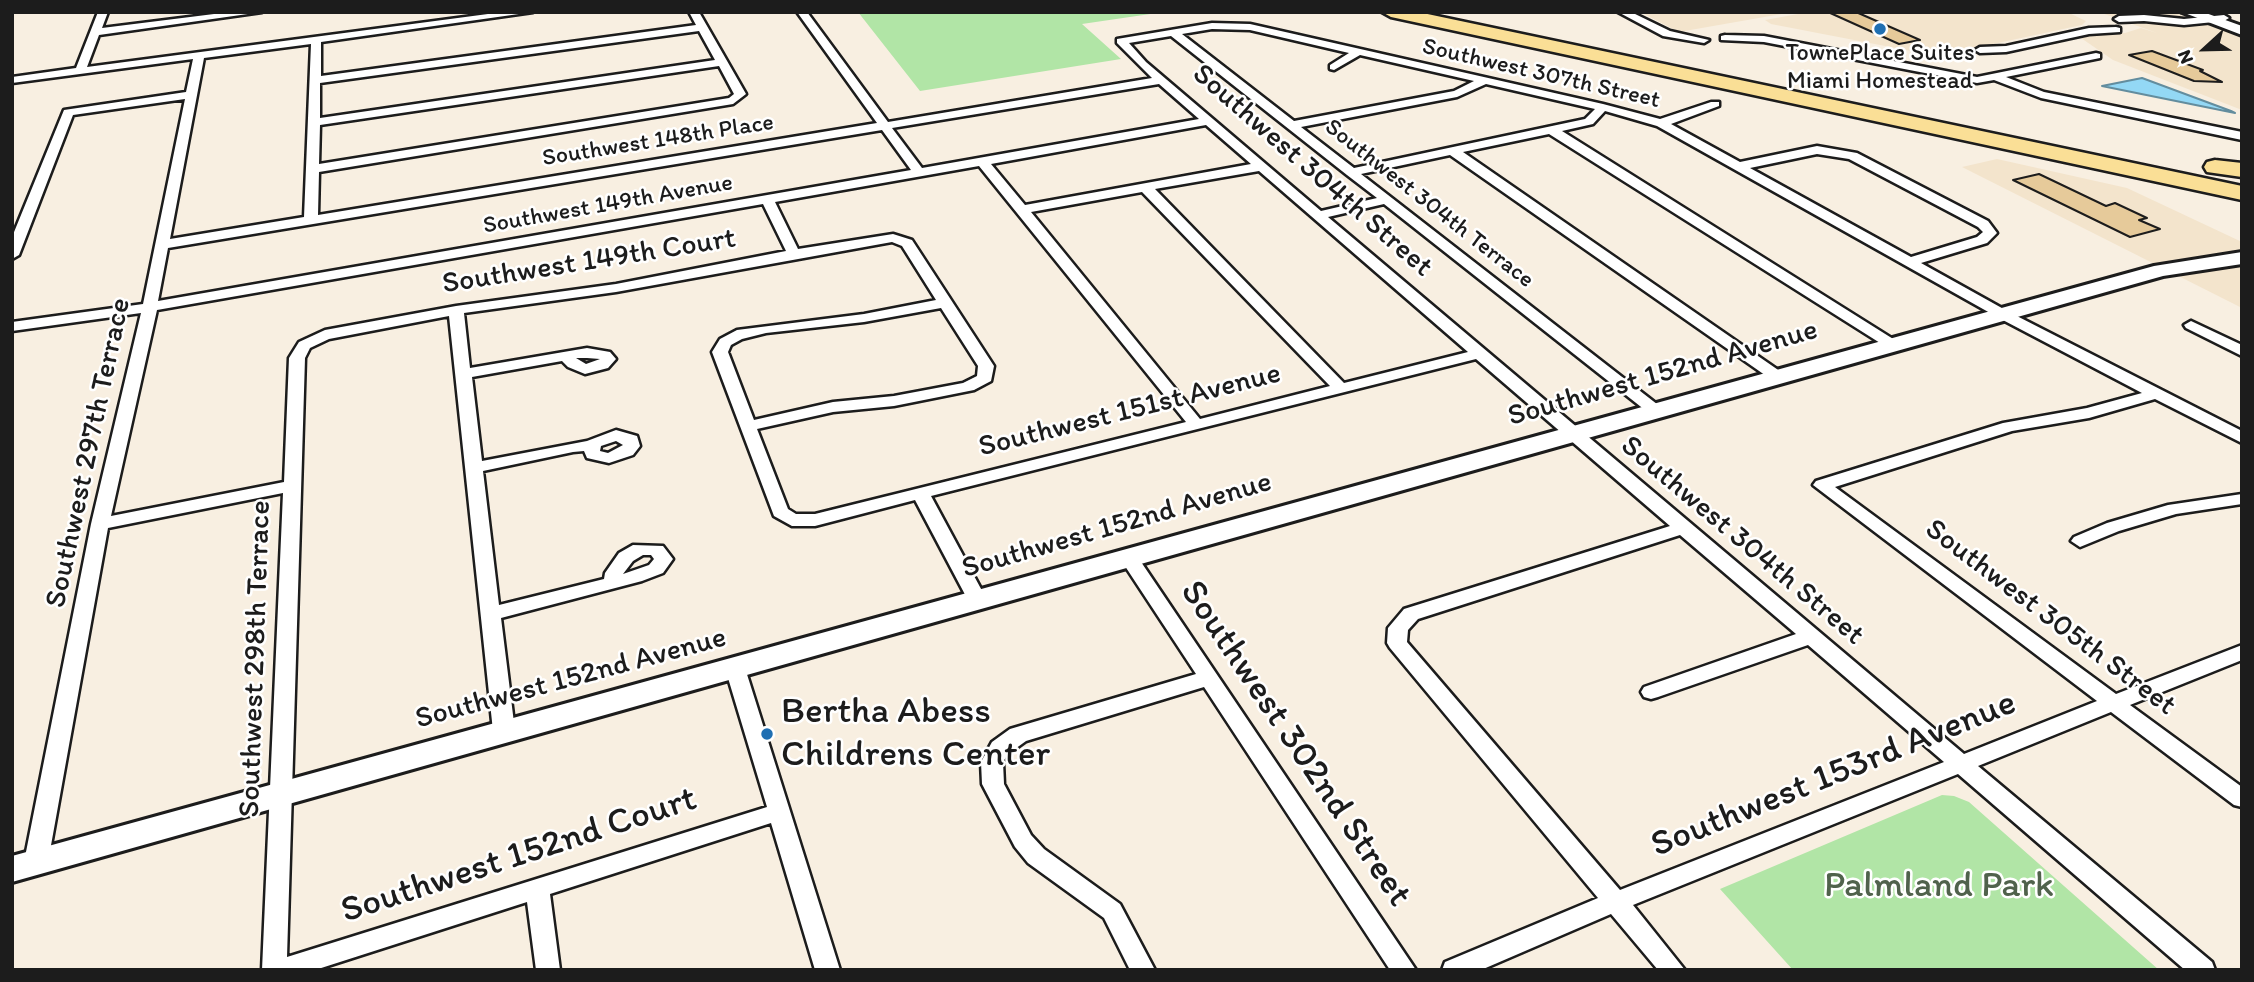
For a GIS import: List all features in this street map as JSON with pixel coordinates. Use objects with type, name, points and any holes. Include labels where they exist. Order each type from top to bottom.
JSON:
[{"type":"highway","points":[[1391,12],[2242,193]]},
{"type":"highway","points":[[1470,12],[2242,171]]},
{"type":"street","points":[[80,71],[103,12]]},
{"type":"street","points":[[95,32],[257,12]]},
{"type":"street","points":[[12,80],[528,12]]},
{"type":"street","points":[[313,169],[733,101],[740,94],[694,12]]},
{"type":"street","points":[[802,12],[919,173]]},
{"type":"street","points":[[1623,12],[1667,34],[1704,40],[1709,36],[1754,38],[1965,79],[1998,78],[2094,52]]},
{"type":"street","points":[[2189,12],[2226,21]]},
{"type":"street","points":[[2226,21],[2184,22],[2144,18],[2117,24],[2070,35],[2054,36],[1980,50],[2006,49],[2054,36],[2097,23],[2117,24],[2133,29],[2135,27],[2132,23],[2194,27],[2226,21]]},
{"type":"street","name":"Southwest 307th Street","points":[[1121,41],[1233,25],[1602,107],[1661,123],[2004,315],[2242,438]]},
{"type":"street","points":[[316,80],[703,27]]},
{"type":"street","name":"Southwest 304th Terrace","points":[[1174,33],[1656,411]]},
{"type":"street","points":[[2070,35],[2094,52]]},
{"type":"street","points":[[2054,36],[2075,48],[2094,52]]},
{"type":"street","points":[[311,220],[316,40]]},
{"type":"street","name":"Southwest 304th Street","points":[[1121,41],[1162,80],[1573,434],[2203,970]]},
{"type":"street","points":[[1334,67],[1358,52]]},
{"type":"street","name":"Southwest 297th Terrace","points":[[24,865],[150,307],[199,55]]},
{"type":"street","points":[[314,122],[723,62]]},
{"type":"street","points":[[1998,78],[2041,96],[2242,136]]},
{"type":"street","name":"Southwest 148th Place","points":[[161,245],[1162,80]]},
{"type":"street","points":[[1292,125],[1457,94],[1483,81]]},
{"type":"street","points":[[12,255],[15,237],[68,112],[192,94]]},
{"type":"street","points":[[1661,123],[1715,104]]},
{"type":"street","points":[[1351,172],[1589,122],[1602,107]]},
{"type":"street","name":"Southwest 149th Avenue","points":[[12,327],[150,307],[1210,121]]},
{"type":"street","points":[[1553,131],[1893,345]]},
{"type":"street","points":[[1453,150],[1778,377]]},
{"type":"street","points":[[1741,166],[1817,150],[1834,150],[1853,156],[1983,224],[1990,233],[1982,240],[1909,262]]},
{"type":"street","points":[[984,162],[1020,210],[1197,425]]},
{"type":"street","points":[[1020,210],[1263,166]]},
{"type":"street","points":[[1146,188],[1340,388]]},
{"type":"street","points":[[767,200],[794,254]]},
{"type":"street","points":[[1319,215],[1387,200]]},
{"type":"street","name":"Southwest 149th Court","points":[[299,350],[326,335],[456,310],[616,288],[893,238],[907,243],[945,303]]},
{"type":"street","name":"Southwest 152nd Avenue","points":[[24,865],[2161,270],[2242,258]]},
{"type":"street","points":[[945,303],[986,366],[985,378],[968,387],[894,401],[833,407],[748,426],[720,352],[724,342],[737,335],[766,329],[864,318],[945,303]]},
{"type":"street","points":[[456,310],[504,731]]},
{"type":"street","points":[[2191,325],[2242,351]]},
{"type":"street","name":"Southwest 298th Terrace","points":[[274,970],[299,350]]},
{"type":"street","name":"Southwest 151st Avenue","points":[[748,426],[780,512],[792,520],[815,520],[1482,353]]},
{"type":"street","points":[[462,374],[565,356]]},
{"type":"street","name":"Southwest 305th Street","points":[[2155,394],[2090,413],[2009,427],[1822,485],[2242,799]]},
{"type":"street","points":[[475,468],[573,447],[592,446]]},
{"type":"street","points":[[100,524],[292,486]]},
{"type":"street","points":[[921,494],[977,600]]},
{"type":"street","points":[[2080,541],[2113,527],[2174,509],[2242,499]]},
{"type":"street","points":[[1673,970],[1397,643],[1398,628],[1410,614],[1684,528]]},
{"type":"street","name":"Southwest 302nd Street","points":[[1128,557],[1404,970]]},
{"type":"street","points":[[491,614],[613,583]]},
{"type":"street","points":[[1651,691],[1812,636]]},
{"type":"street","name":"Southwest 153rd Avenue","points":[[1454,970],[1617,901],[2242,652]]},
{"type":"street","points":[[736,668],[828,970]]},
{"type":"street","points":[[1143,970],[1112,911],[1036,856],[1023,841],[993,784],[991,773],[995,754],[1007,741],[1018,735],[1208,678]]},
{"type":"street","name":"Southwest 152nd Court","points":[[281,970],[778,812]]},
{"type":"street","points":[[537,889],[548,970]]},
{"type":"shaded area","points":[[1640,12],[1793,12],[1679,32]]},
{"type":"shaded area","points":[[1809,12],[2067,12],[2086,21],[2082,25],[1937,56],[1771,24],[1765,20]]},
{"type":"shaded area","points":[[2099,12],[2173,12],[2242,37],[2242,110],[2113,60],[2079,36],[2086,33],[2125,33],[2141,28],[2157,33]]},
{"type":"shaded area","points":[[1997,159],[2127,188],[2242,242],[2242,308],[1962,167]]},
{"type":"green space","points":[[858,12],[1164,12],[1082,24],[1121,59],[920,91]]},
{"type":"green space","name":"Palmland Park","points":[[1942,795],[1969,802],[2159,970],[1793,970],[1720,889]]},
{"type":"water","points":[[2142,78],[2231,111],[2235,113],[2102,86]]},
{"type":"building","name":"TownePlace Suites Miami Homestead","points":[[1828,12],[1856,12],[1920,40],[1899,44]]},
{"type":"building","points":[[2152,51],[2203,70],[2200,71],[2222,82],[2194,81],[2129,55]]},
{"type":"building","points":[[2039,174],[2106,206],[2115,203],[2147,218],[2139,220],[2160,229],[2130,237],[2013,180]]},
{"type":"place","name":"TownePlace Suites Miami Homestead","points":[[1880,29]]},
{"type":"place","name":"Bertha Abess Childrens Center","points":[[767,734]]}]
